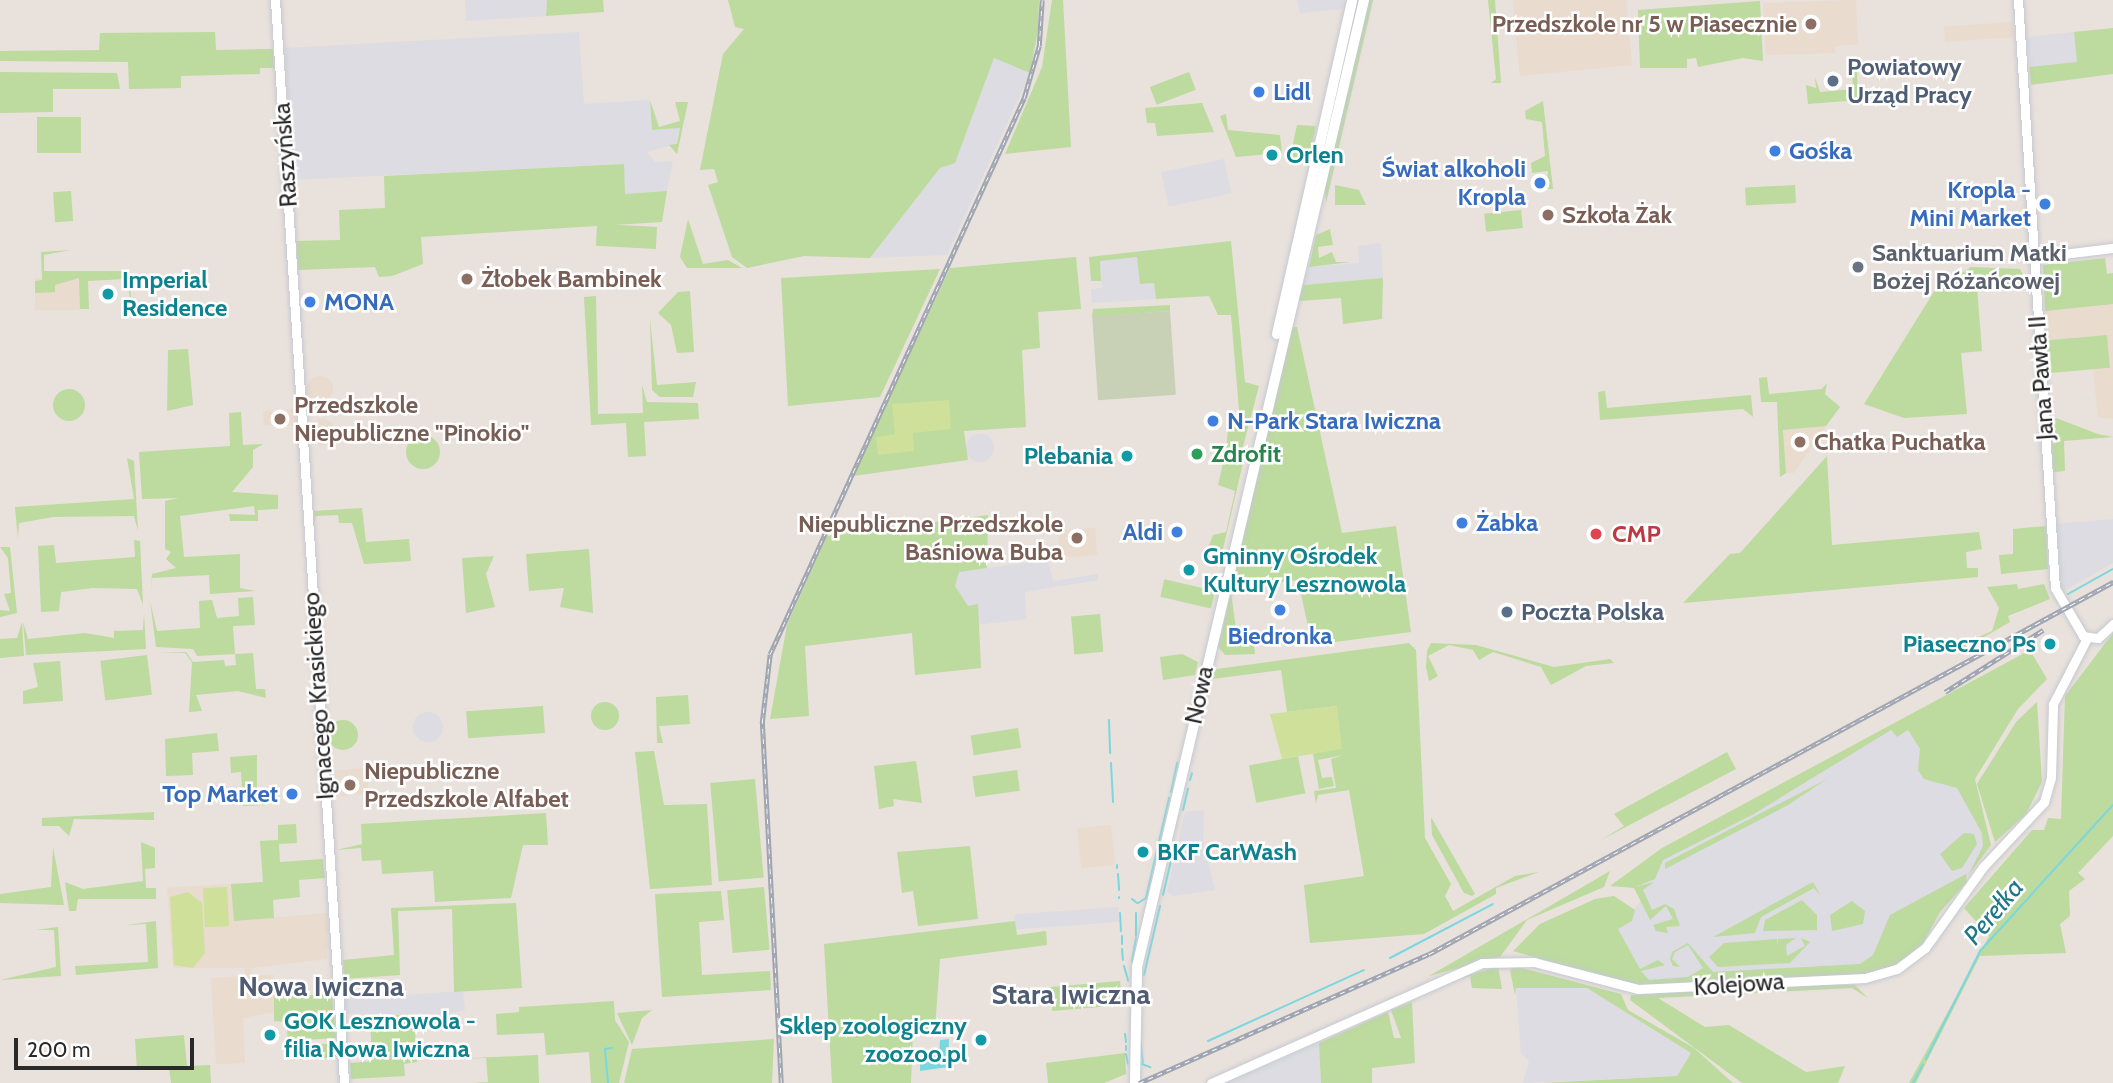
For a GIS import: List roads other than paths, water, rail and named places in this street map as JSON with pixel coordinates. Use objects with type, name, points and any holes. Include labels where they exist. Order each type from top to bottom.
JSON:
[{"type":"main road","name":"Nowa","points":[[1135,1083],[1133,1024],[1141,948],[1274,366],[1299,225],[1352,0]]},
{"type":"main road","name":"Nowa","points":[[1277,349],[1312,223],[1364,0]]},
{"type":"street","name":"Raszyńska","points":[[275,0],[294,309]]},
{"type":"street","name":"Jana Pawła II","points":[[2018,0],[2031,258],[2055,588],[2087,638]]},
{"type":"street","points":[[2031,258],[2113,248]]},
{"type":"street","name":"Ignacego Krasickiego","points":[[294,309],[344,1083]]},
{"type":"street","points":[[2087,638],[2098,638],[2113,624]]},
{"type":"street","name":"Kolejowa","points":[[1211,1083],[1482,963],[1534,962],[1638,989],[1865,978],[1897,970],[1925,948],[1983,867],[2044,802],[2051,777],[2053,704],[2087,638]]},
{"type":"water","points":[[949,1039],[948,1067],[920,1071],[920,1057],[939,1055],[940,1040]]},
{"type":"waterway","points":[[2068,594],[2113,569]]},
{"type":"waterway","points":[[1109,720],[1110,753]]},
{"type":"waterway","points":[[1111,763],[1113,802]]},
{"type":"waterway","points":[[1171,792],[1177,763]]},
{"type":"waterway","points":[[1190,780],[1192,773]]},
{"type":"waterway","points":[[1183,810],[1188,789]]},
{"type":"waterway","points":[[1138,903],[1146,898],[1169,798]]},
{"type":"waterway","name":"Perełka","points":[[1926,1059],[1980,951],[2113,805]]},
{"type":"waterway","points":[[1163,895],[1173,852]]},
{"type":"waterway","points":[[1118,874],[1119,890]]},
{"type":"waterway","points":[[1132,899],[1137,903]]},
{"type":"waterway","points":[[1390,958],[1493,904]]},
{"type":"waterway","points":[[1144,975],[1160,906]]},
{"type":"waterway","points":[[1120,913],[1121,931]]},
{"type":"waterway","points":[[1136,913],[1136,936]]},
{"type":"waterway","points":[[1122,936],[1122,944]]},
{"type":"waterway","points":[[1132,961],[1136,938]]},
{"type":"waterway","points":[[1122,949],[1123,960]]},
{"type":"waterway","points":[[1124,966],[1128,980]]},
{"type":"waterway","points":[[1208,1041],[1364,970]]},
{"type":"waterway","points":[[1125,1034],[1126,1042]]},
{"type":"waterway","points":[[1140,1039],[1143,1063]]},
{"type":"waterway","points":[[608,1083],[605,1049],[612,1048]]},
{"type":"waterway","points":[[1126,1054],[1128,1064]]},
{"type":"waterway","points":[[1139,1063],[1150,1067]]},
{"type":"waterway","name":"Perełka","points":[[1913,1083],[1923,1064]]},
{"type":"railway","points":[[781,1083],[762,723],[770,654],[1024,98],[1039,46],[1042,0]]},
{"type":"railway","points":[[1139,1083],[1429,954],[2113,582]]},
{"type":"railway","points":[[1945,692],[2043,630]]},
{"type":"place","name":"Przedszkole nr 5 w Piasecznie","points":[[1811,24]]},
{"type":"place","name":"Powiatowy Urząd Pracy","points":[[1833,81]]},
{"type":"place","name":"Lidl","points":[[1259,92]]},
{"type":"place","name":"Gośka","points":[[1775,151]]},
{"type":"place","name":"Orlen","points":[[1272,155]]},
{"type":"place","name":"Świat alkoholi Kropla","points":[[1540,183]]},
{"type":"place","name":"Kropla - Mini Market","points":[[2045,204]]},
{"type":"place","name":"Szkoła Żak","points":[[1548,215]]},
{"type":"place","name":"Sanktuarium Matki Bożej Różańcowej","points":[[1858,267]]},
{"type":"place","name":"Żłobek Bambinek","points":[[467,279]]},
{"type":"place","name":"Imperial Residence","points":[[108,294]]},
{"type":"place","name":"MONA","points":[[310,302]]},
{"type":"place","name":"Przedszkole Niepubliczne \"Pinokio\"","points":[[280,419]]},
{"type":"place","name":"N-Park Stara Iwiczna","points":[[1213,421]]},
{"type":"place","name":"Chatka Puchatka","points":[[1800,442]]},
{"type":"place","name":"Zdrofit","points":[[1197,454]]},
{"type":"place","name":"Plebania","points":[[1127,456]]},
{"type":"place","name":"Żabka","points":[[1462,523]]},
{"type":"place","name":"Aldi","points":[[1177,532]]},
{"type":"place","name":"CMP","points":[[1596,534]]},
{"type":"place","name":"Niepubliczne Przedszkole Baśniowa Buba","points":[[1077,538]]},
{"type":"place","name":"Gminny Ośrodek Kultury Lesznowola","points":[[1189,570]]},
{"type":"place","name":"Biedronka","points":[[1280,610]]},
{"type":"place","name":"Poczta Polska","points":[[1507,612]]},
{"type":"place","name":"Piaseczno Ps","points":[[2050,644]]},
{"type":"place","name":"Niepubliczne Przedszkole Alfabet","points":[[350,785]]},
{"type":"place","name":"Top Market","points":[[292,794]]},
{"type":"place","name":"BKF CarWash","points":[[1143,852]]},
{"type":"place","name":"GOK Lesznowola - filia Nowa Iwiczna","points":[[270,1035]]},
{"type":"place","name":"Sklep zoologiczny zoozoo.pl","points":[[981,1040]]},
{"type":"district","name":"Nowa Iwiczna","points":[[321,986]]},
{"type":"district","name":"Stara Iwiczna","points":[[1071,994]]}]
